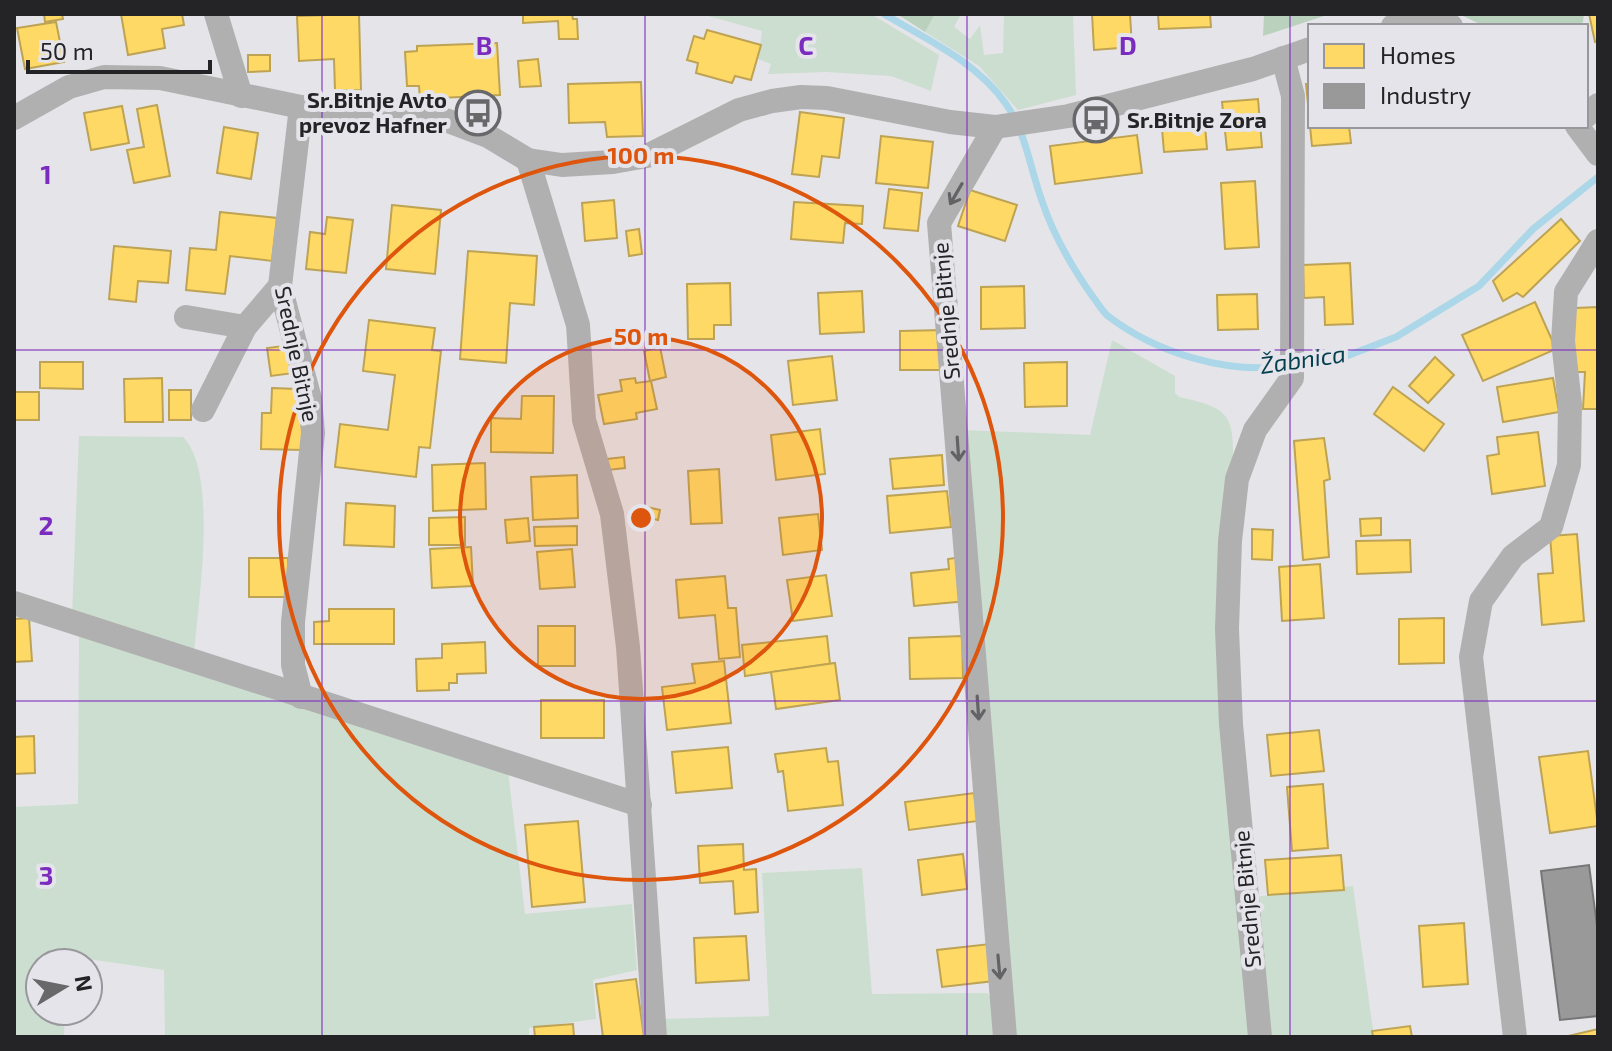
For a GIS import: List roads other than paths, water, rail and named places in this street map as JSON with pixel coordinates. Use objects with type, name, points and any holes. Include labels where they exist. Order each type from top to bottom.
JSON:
[{"type":"street","points":[[216,14],[241,96]]},
{"type":"street","points":[[1405,24],[1423,21],[1440,24]]},
{"type":"street","points":[[14,118],[69,87],[104,77],[160,78],[301,107],[400,111],[435,116],[488,136],[528,160],[562,165],[647,156],[739,110],[772,101],[801,97],[854,102],[950,122],[995,127],[1069,116],[1222,77],[1308,50]]},
{"type":"street","name":"Srednje Bitnje","points":[[1260,1037],[1231,724],[1227,629],[1230,541],[1237,479],[1255,430],[1292,378],[1293,96],[1283,58]]},
{"type":"street","name":"Srednje Bitnje","points":[[301,107],[280,286],[310,399],[313,433],[293,622],[293,665],[301,697]]},
{"type":"street","name":"Srednje Bitnje","points":[[995,127],[939,223],[1005,1037]]},
{"type":"street","points":[[1579,128],[1596,151]]},
{"type":"street","points":[[528,160],[578,325],[584,420],[612,514],[628,647],[655,1037]]},
{"type":"street","points":[[1515,1037],[1471,657],[1481,601],[1513,556],[1551,527],[1569,465],[1570,404],[1563,341],[1566,292],[1598,241]]},
{"type":"street","points":[[203,410],[245,327],[280,286]]},
{"type":"street","points":[[186,317],[245,327]]},
{"type":"street","points":[[14,603],[640,805]]},
{"type":"waterway","name":"Žabnica","points":[[884,14],[966,64],[1006,104],[1023,139],[1042,201],[1058,239],[1077,274],[1108,316],[1148,341],[1192,358],[1240,367],[1286,366]]},
{"type":"waterway","name":"Žabnica","points":[[1298,365],[1339,359],[1396,337],[1479,286],[1533,229],[1598,177]]},
{"type":"place","name":"Sr.Bitnje Avto prevoz Hafner","points":[[478,113]]},
{"type":"place","name":"Sr.Bitnje Zora","points":[[1096,120]]}]
